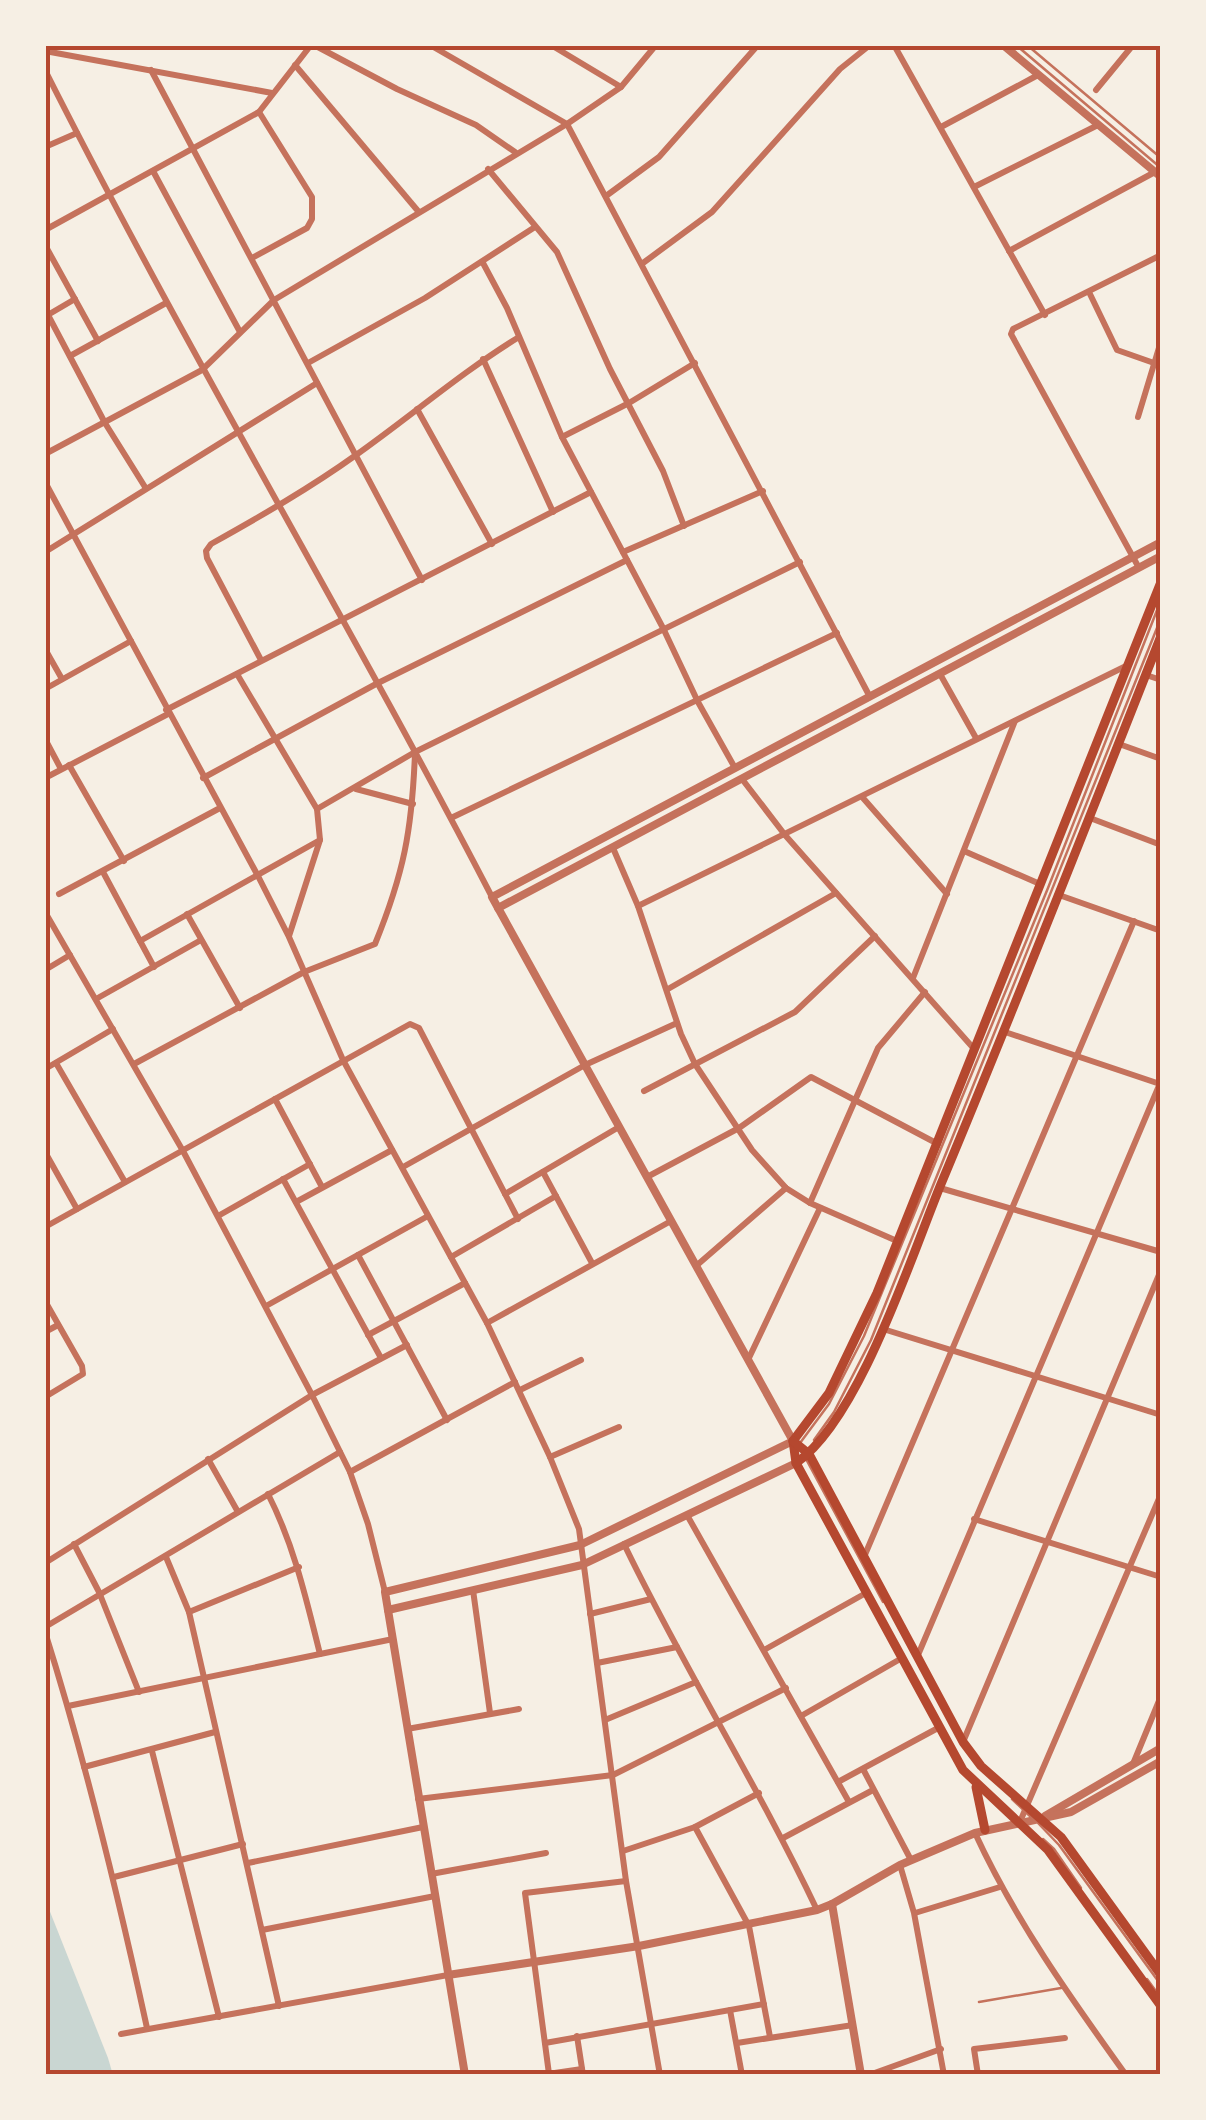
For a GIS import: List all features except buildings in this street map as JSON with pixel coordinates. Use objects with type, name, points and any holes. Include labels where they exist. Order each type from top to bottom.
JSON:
[{"type":"main road","points":[[1161,582],[938,1144],[842,1370],[816,1414],[800,1453],[866,1593],[938,1728],[975,1784],[1023,1816],[1038,1819],[1061,1838],[1161,1975]]},
{"type":"main road","points":[[800,1453],[856,1384],[883,1328],[1161,636]]},
{"type":"main road","points":[[800,1453],[864,1558],[963,1742],[1023,1816],[1161,2006]]},
{"type":"main road","points":[[975,1784],[980,1832]]},
{"type":"street","points":[[45,230],[259,112],[313,45],[397,90],[476,125],[516,152]]},
{"type":"street","points":[[430,45],[567,124],[870,696]]},
{"type":"street","points":[[550,45],[561,47],[621,87]]},
{"type":"street","points":[[45,454],[202,370],[274,300],[567,124],[621,87],[656,45]]},
{"type":"street","points":[[606,196],[659,158],[758,45]]},
{"type":"street","points":[[642,264],[712,212],[840,69],[870,45]]},
{"type":"street","points":[[894,45],[1045,315]]},
{"type":"street","points":[[1002,45],[1159,173],[1008,250]]},
{"type":"street","points":[[1096,90],[1133,45]]},
{"type":"street","points":[[45,52],[272,93]]},
{"type":"street","points":[[295,65],[418,212]]},
{"type":"street","points":[[45,70],[108,197],[202,370],[800,1453]]},
{"type":"street","points":[[152,70],[422,580]]},
{"type":"street","points":[[940,127],[1038,75]]},
{"type":"street","points":[[252,258],[306,228],[314,208],[312,197],[259,112]]},
{"type":"street","points":[[974,187],[1098,124]]},
{"type":"street","points":[[45,146],[77,133]]},
{"type":"street","points":[[488,169],[566,268],[588,322],[663,470],[684,526]]},
{"type":"street","points":[[154,171],[240,332]]},
{"type":"street","points":[[308,363],[483,263],[535,227]]},
{"type":"street","points":[[45,245],[98,341]]},
{"type":"street","points":[[1140,568],[1011,332],[1161,255]]},
{"type":"street","points":[[483,263],[520,337],[562,437],[736,768]]},
{"type":"street","points":[[1088,291],[1117,350],[1154,363]]},
{"type":"street","points":[[75,300],[47,316],[145,488]]},
{"type":"street","points":[[70,356],[166,304]]},
{"type":"street","points":[[260,660],[207,558],[211,544],[355,456],[483,359],[520,337]]},
{"type":"street","points":[[1138,418],[1161,340]]},
{"type":"street","points":[[483,359],[552,512]]},
{"type":"street","points":[[562,437],[695,363]]},
{"type":"street","points":[[45,552],[317,382]]},
{"type":"street","points":[[417,409],[492,544]]},
{"type":"street","points":[[45,482],[258,876],[342,1060],[488,1324],[579,1529],[626,1881],[660,2075]]},
{"type":"street","points":[[203,778],[625,556],[763,491]]},
{"type":"street","points":[[45,778],[260,660],[590,492]]},
{"type":"street","points":[[492,898],[1161,542]]},
{"type":"street","points":[[498,908],[1161,556]]},
{"type":"street","points":[[317,809],[415,752],[800,562]]},
{"type":"street","points":[[451,818],[836,632]]},
{"type":"street","points":[[45,690],[131,641]]},
{"type":"street","points":[[45,649],[62,680]]},
{"type":"street","points":[[638,906],[1128,666]]},
{"type":"street","points":[[238,674],[317,809],[320,840],[289,937]]},
{"type":"street","points":[[940,674],[976,738]]},
{"type":"street","points":[[1146,675],[1161,680]]},
{"type":"street","points":[[912,978],[1016,720]]},
{"type":"street","points":[[45,740],[61,769]]},
{"type":"street","points":[[1118,744],[1161,759]]},
{"type":"street","points":[[134,1064],[304,972],[375,944],[401,878],[413,804],[415,752]]},
{"type":"street","points":[[69,765],[124,861]]},
{"type":"street","points":[[742,779],[785,835],[976,1051]]},
{"type":"street","points":[[355,788],[413,804]]},
{"type":"street","points":[[863,798],[946,894]]},
{"type":"street","points":[[59,894],[220,808]]},
{"type":"street","points":[[1090,818],[1161,845]]},
{"type":"street","points":[[140,941],[320,840]]},
{"type":"street","points":[[613,848],[695,1064],[752,1150],[786,1188],[810,1204],[897,1241]]},
{"type":"street","points":[[964,851],[1040,884]]},
{"type":"street","points":[[102,872],[154,966]]},
{"type":"street","points":[[668,989],[836,893]]},
{"type":"street","points":[[1059,895],[1161,931]]},
{"type":"street","points":[[45,913],[183,1150],[350,1472],[385,1592],[465,2075]]},
{"type":"street","points":[[186,914],[240,1008]]},
{"type":"street","points":[[864,1558],[1134,921]]},
{"type":"street","points":[[644,1091],[795,1012],[875,936]]},
{"type":"street","points":[[96,999],[201,940]]},
{"type":"street","points":[[45,970],[70,955]]},
{"type":"street","points":[[810,1204],[878,1048],[926,992]]},
{"type":"street","points":[[403,1167],[584,1065],[677,1023]]},
{"type":"street","points":[[45,1227],[410,1024],[418,1028],[518,1219]]},
{"type":"street","points":[[45,1069],[114,1029]]},
{"type":"street","points":[[918,1657],[1161,1083],[1005,1032]]},
{"type":"street","points":[[56,1062],[125,1182]]},
{"type":"street","points":[[647,1178],[739,1128],[811,1077],[938,1144]]},
{"type":"street","points":[[275,1099],[322,1187]]},
{"type":"street","points":[[505,1194],[619,1127]]},
{"type":"street","points":[[296,1202],[392,1150]]},
{"type":"street","points":[[45,1152],[77,1209]]},
{"type":"street","points":[[218,1216],[310,1164]]},
{"type":"street","points":[[543,1172],[592,1263]]},
{"type":"street","points":[[283,1179],[381,1358]]},
{"type":"street","points":[[696,1266],[786,1188]]},
{"type":"street","points":[[940,1188],[1161,1252]]},
{"type":"street","points":[[452,1257],[556,1196]]},
{"type":"street","points":[[748,1360],[820,1208]]},
{"type":"street","points":[[266,1306],[428,1216]]},
{"type":"street","points":[[488,1324],[671,1221]]},
{"type":"street","points":[[358,1255],[447,1420]]},
{"type":"street","points":[[963,1742],[1161,1270]]},
{"type":"street","points":[[368,1335],[465,1284]]},
{"type":"street","points":[[45,1301],[82,1366],[82,1377],[45,1397]]},
{"type":"street","points":[[45,1332],[58,1325]]},
{"type":"street","points":[[883,1328],[1161,1416]]},
{"type":"street","points":[[45,1563],[312,1395],[407,1346]]},
{"type":"street","points":[[520,1390],[581,1360]]},
{"type":"street","points":[[350,1472],[515,1382]]},
{"type":"street","points":[[550,1457],[619,1427]]},
{"type":"street","points":[[147,2028],[114,1877],[45,1629],[100,1592],[340,1452]]},
{"type":"street","points":[[388,1610],[582,1564],[687,1514],[800,1453]]},
{"type":"street","points":[[385,1592],[580,1545],[800,1453]]},
{"type":"street","points":[[208,1459],[238,1512]]},
{"type":"street","points":[[268,1494],[284,1525],[298,1567],[320,1654]]},
{"type":"street","points":[[121,2034],[448,1975],[639,1946],[817,1910],[900,1865],[1023,1816],[1161,1494]]},
{"type":"street","points":[[687,1514],[849,1802]]},
{"type":"street","points":[[974,1519],[1161,1578]]},
{"type":"street","points":[[74,1544],[100,1592],[139,1692]]},
{"type":"street","points":[[624,1544],[783,1838],[817,1910]]},
{"type":"street","points":[[166,1556],[189,1612],[279,2006]]},
{"type":"street","points":[[189,1612],[298,1567]]},
{"type":"street","points":[[472,1590],[490,1713]]},
{"type":"street","points":[[764,1650],[866,1593]]},
{"type":"street","points":[[590,1614],[651,1599]]},
{"type":"street","points":[[68,1706],[393,1640]]},
{"type":"street","points":[[596,1663],[678,1647]]},
{"type":"street","points":[[801,1716],[902,1658]]},
{"type":"street","points":[[604,1720],[696,1682]]},
{"type":"street","points":[[418,1800],[613,1775],[786,1688]]},
{"type":"street","points":[[1132,1765],[1161,1696]]},
{"type":"street","points":[[407,1729],[520,1710]]},
{"type":"street","points":[[838,1782],[938,1728]]},
{"type":"street","points":[[84,1767],[216,1732]]},
{"type":"street","points":[[1038,1819],[1161,1748]]},
{"type":"street","points":[[152,1751],[219,2017]]},
{"type":"street","points":[[1038,1819],[1071,1812],[1161,1762]]},
{"type":"street","points":[[862,1769],[911,1860]]},
{"type":"street","points":[[783,1838],[873,1790]]},
{"type":"street","points":[[622,1851],[695,1827],[759,1793]]},
{"type":"street","points":[[248,1863],[423,1827]]},
{"type":"street","points":[[695,1827],[749,1926],[770,2037]]},
{"type":"street","points":[[980,1832],[1000,1887],[1062,1988],[1126,2075]]},
{"type":"street","points":[[114,1877],[242,1844]]},
{"type":"street","points":[[431,1874],[546,1853]]},
{"type":"street","points":[[900,1865],[914,1913],[944,2075]]},
{"type":"street","points":[[549,2074],[525,1894],[626,1881]]},
{"type":"street","points":[[914,1913],[1000,1887]]},
{"type":"street","points":[[262,1930],[435,1896]]},
{"type":"street","points":[[832,1904],[861,2075]]},
{"type":"street","points":[[545,2042],[764,2004]]},
{"type":"street","points":[[730,2010],[742,2075]]},
{"type":"street","points":[[737,2043],[853,2025]]},
{"type":"street","points":[[541,2075],[582,2072],[577,2036]]},
{"type":"street","points":[[978,2075],[974,2049],[1065,2038]]},
{"type":"street","points":[[869,2075],[941,2049]]},
{"type":"lane","points":[[1016,45],[1159,173]]},
{"type":"lane","points":[[1027,45],[1161,158]]},
{"type":"lane","points":[[800,1453],[864,1336],[1161,600]]},
{"type":"lane","points":[[800,1453],[834,1412],[871,1340],[1161,618]]},
{"type":"lane","points":[[800,1453],[966,1768],[1023,1816]]},
{"type":"lane","points":[[800,1453],[960,1743],[978,1768],[1054,1849],[1161,1998]]},
{"type":"lane","points":[[1038,1819],[1161,1985]]},
{"type":"lane","points":[[979,2002],[1062,1988]]},
{"type":"shaded area","points":[[45,1899],[108,2058],[113,2075],[45,2075]]}]
